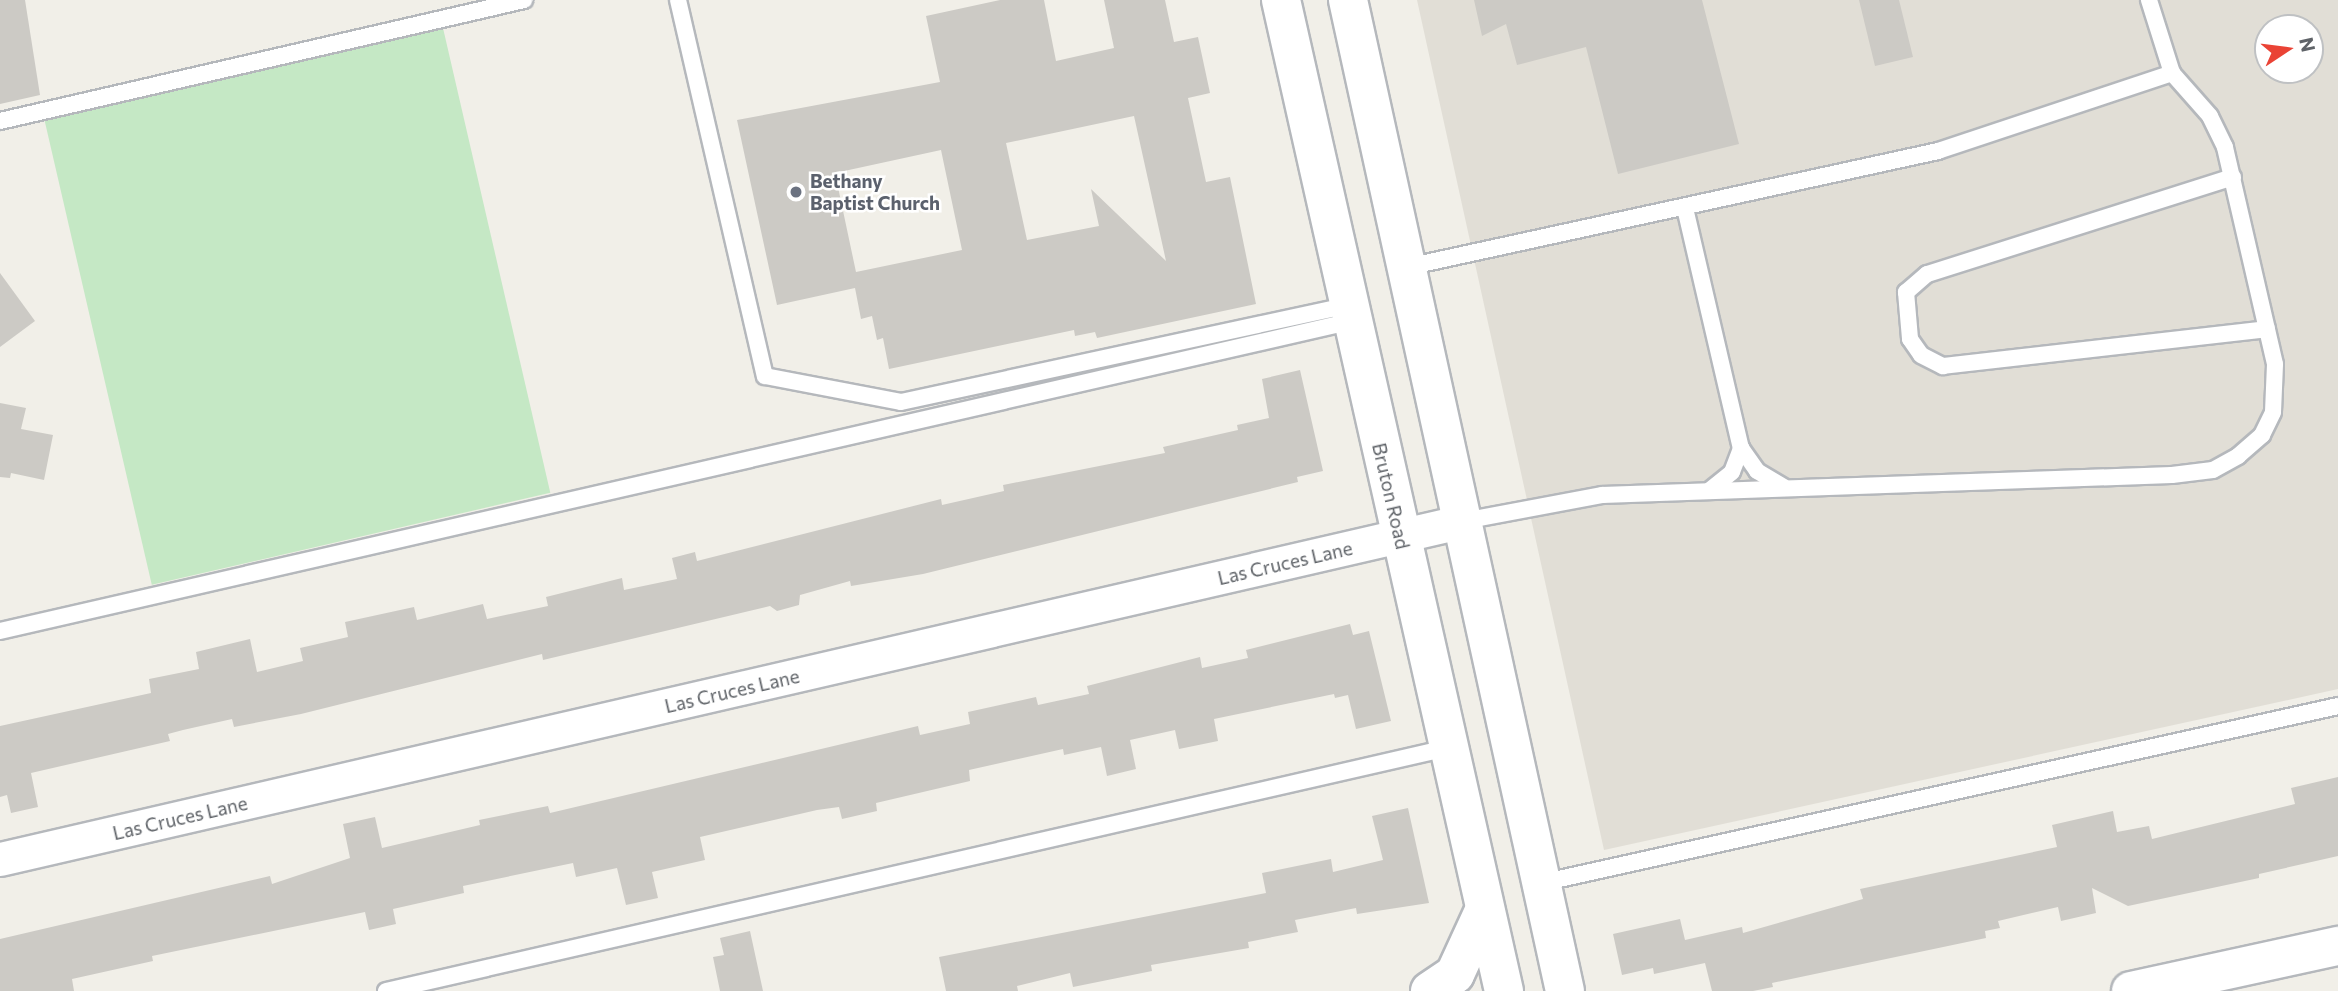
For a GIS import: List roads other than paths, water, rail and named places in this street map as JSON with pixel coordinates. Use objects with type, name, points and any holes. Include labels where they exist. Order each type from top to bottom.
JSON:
[{"type":"main road","name":"Bruton Road","points":[[1281,0],[1447,748],[1504,991]]},
{"type":"main road","points":[[1348,0],[1565,991]]},
{"type":"main road","points":[[1430,991],[1455,974],[1484,911]]},
{"type":"main road","points":[[2131,991],[2338,946]]},
{"type":"street","name":"Las Cruces Lane","points":[[0,859],[1464,522]]},
{"type":"lane","points":[[0,121],[524,0]]},
{"type":"lane","points":[[678,0],[765,376],[901,402],[1350,313]]},
{"type":"lane","points":[[1464,522],[1602,495],[2213,470],[2262,435],[2273,412],[2275,364],[2225,147],[2210,116],[2172,73],[2149,0]]},
{"type":"lane","points":[[1407,267],[1938,151],[2172,73]]},
{"type":"lane","points":[[2232,177],[1927,274],[1906,292],[1910,339],[1921,355],[1943,366],[2267,329]]},
{"type":"lane","points":[[1685,208],[1741,448],[1757,471],[1784,487]]},
{"type":"lane","points":[[0,631],[1350,313]]},
{"type":"lane","points":[[1710,490],[1732,472],[1741,448]]},
{"type":"lane","points":[[1541,884],[2338,706]]},
{"type":"lane","points":[[386,991],[1447,748]]},
{"type":"place","name":"Bethany Baptist Church","points":[[796,192]]}]
